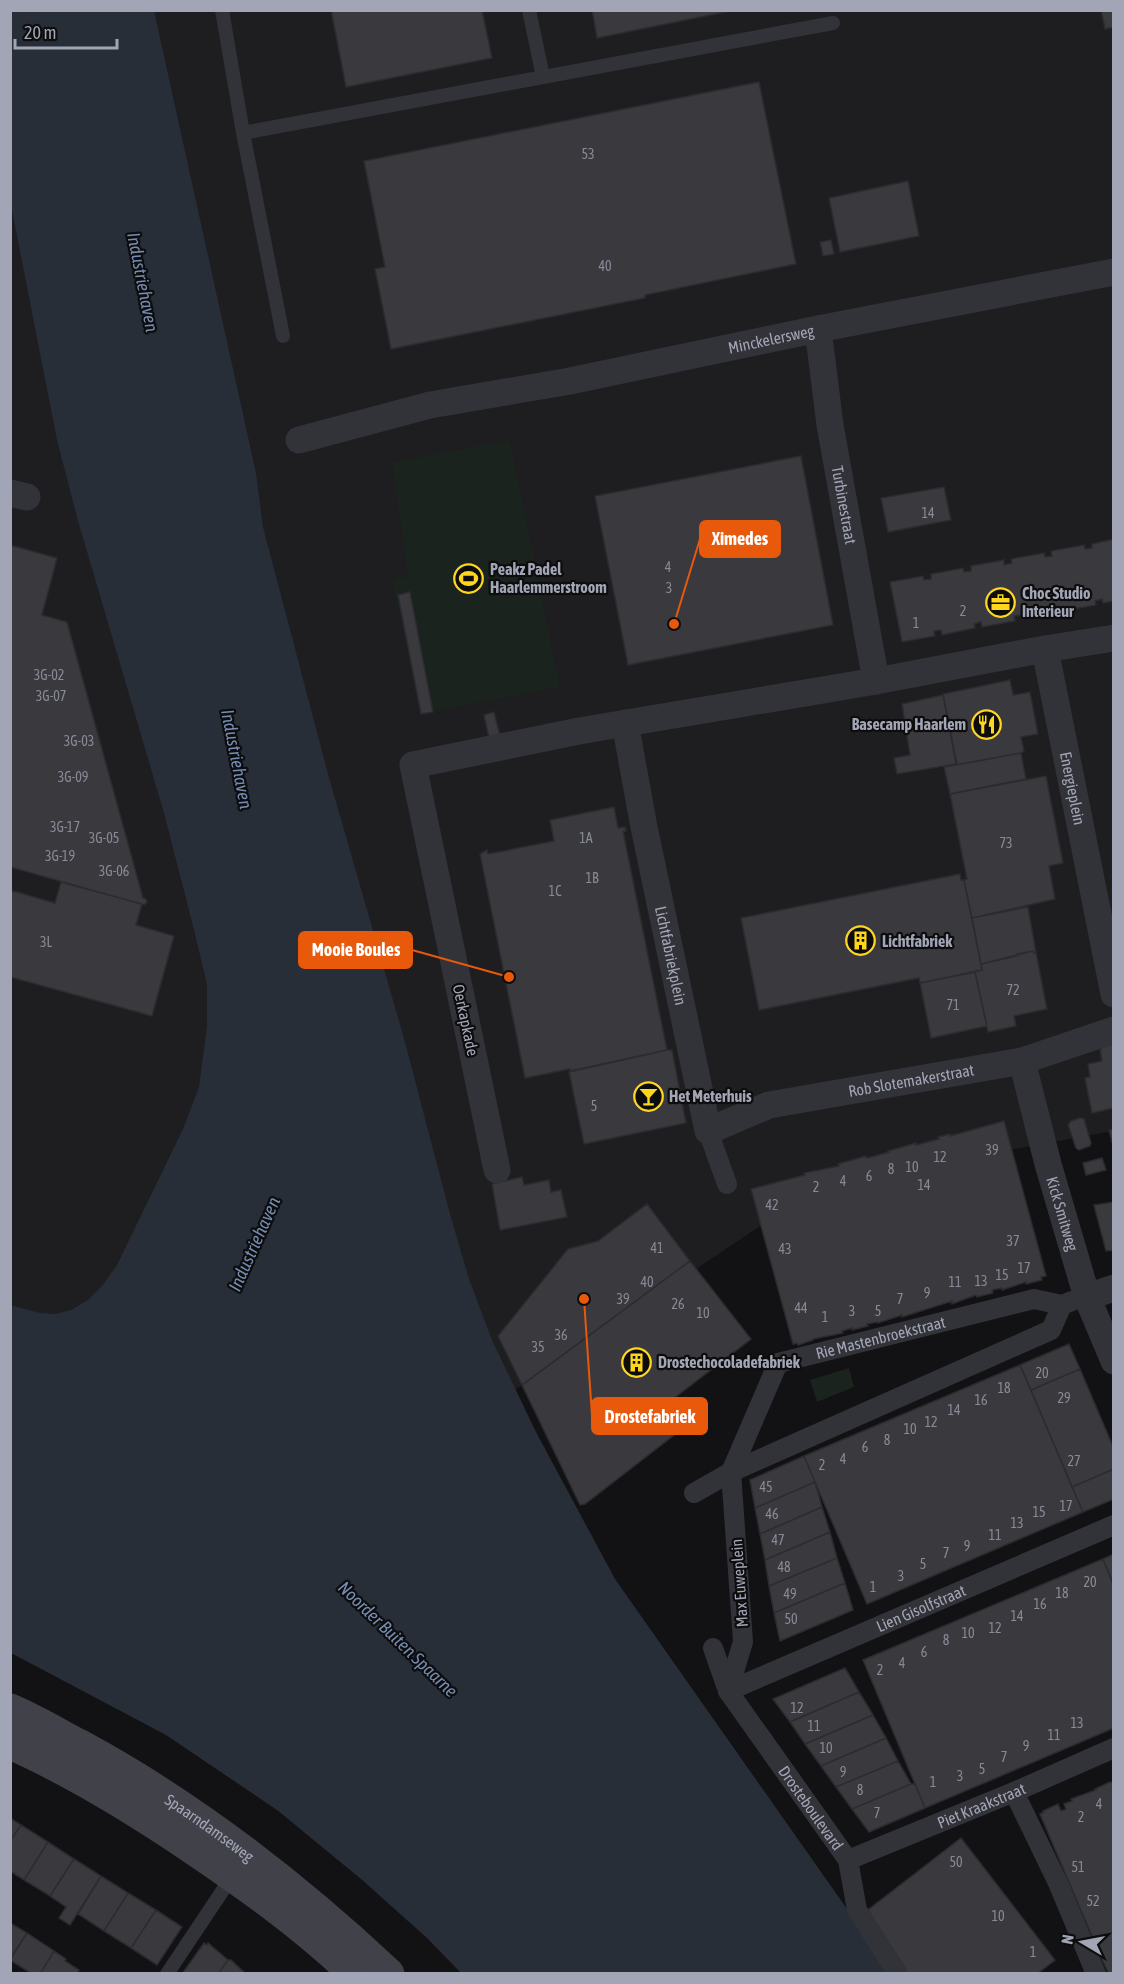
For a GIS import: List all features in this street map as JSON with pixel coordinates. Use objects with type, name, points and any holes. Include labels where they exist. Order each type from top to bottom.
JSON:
[{"type":"main road","name":"Spaarndamseweg","points":[[10,1710],[108,1761],[146,1784],[240,1864],[355,1974]]},
{"type":"main road","name":"Spaarndamseweg","points":[[10,1743],[94,1785],[240,1864],[336,1926],[388,1974]]},
{"type":"street","name":"Minckelersweg","points":[[299,440],[430,405],[570,381],[818,329],[1113,272]]},
{"type":"street","name":"Turbinestraat","points":[[818,329],[830,426],[876,681]]},
{"type":"street","points":[[625,723],[1113,638]]},
{"type":"street","name":"Energieplein","points":[[1045,649],[1113,994]]},
{"type":"street","name":"Oerkapkade","points":[[497,1170],[413,765],[625,723]]},
{"type":"street","name":"Lichtfabriekplein","points":[[625,723],[644,827],[708,1131],[726,1184]]},
{"type":"street","name":"Rob Slotemakerstraat","points":[[708,1131],[769,1105],[1022,1061],[1113,1030]]},
{"type":"street","name":"Kick Smitweg","points":[[1022,1061],[1048,1164],[1074,1301],[1113,1361]]},
{"type":"street","points":[[694,1493],[731,1472],[1051,1330],[1074,1301],[1113,1288]]},
{"type":"street","name":"Rie Mastenbroekstraat","points":[[731,1472],[778,1363],[1034,1299],[1074,1301]]},
{"type":"street","name":"Max Euweplein","points":[[728,1691],[743,1642],[731,1472]]},
{"type":"street","name":"Lien Gisolfstraat","points":[[728,1691],[1113,1525]]},
{"type":"street","name":"Drosteboulevard","points":[[713,1648],[728,1691],[848,1860],[857,1910],[898,1974]]},
{"type":"street","name":"Piet Kraakstraat","points":[[848,1860],[1014,1792],[1113,1748]]},
{"type":"street","points":[[1014,1792],[1058,1883],[1096,1974]]},
{"type":"lane","points":[[222,10],[243,133],[283,336]]},
{"type":"lane","points":[[529,10],[543,77]]},
{"type":"lane","points":[[243,133],[833,23]]},
{"type":"lane","points":[[167,1974],[240,1864]]},
{"type":"shaded area","points":[[10,11],[1113,11],[1113,1131],[823,1184],[485,1410],[104,1335],[11,1308]]},
{"type":"shaded area","name":"Peakz Padel Haarlemmerstroom","points":[[510,440],[560,687],[421,714],[392,580],[408,576],[392,462]]},
{"type":"shaded area","points":[[849,1368],[854,1387],[817,1402],[810,1380]]},
{"type":"water","points":[[11,11],[154,11],[256,473],[263,527],[328,774],[405,1042],[469,1279],[492,1340],[536,1432],[615,1579],[892,1973],[461,1973],[427,1938],[361,1879],[277,1810],[166,1735],[11,1653],[10,1305],[40,1313],[55,1314],[71,1310],[88,1300],[102,1286],[117,1265],[183,1129],[199,1087],[207,1026],[207,984],[164,813],[78,521],[57,440],[11,205]]},
{"type":"building","points":[[331,10],[482,10],[492,58],[346,87]]},
{"type":"building","points":[[592,10],[735,10],[597,38]]},
{"type":"building","points":[[1101,10],[1114,10],[1114,27],[1105,29]]},
{"type":"building","points":[[759,82],[796,264],[645,295],[645,298],[391,349],[375,269],[385,267],[364,161]]},
{"type":"building","points":[[908,181],[919,236],[840,252],[829,198]]},
{"type":"building","points":[[831,240],[834,254],[823,256],[820,242]]},
{"type":"building","points":[[801,456],[833,625],[628,665],[595,496]]},
{"type":"building","points":[[944,487],[951,520],[888,532],[881,498]]},
{"type":"building","points":[[1114,539],[1114,601],[1103,603],[1102,599],[1095,601],[1096,605],[1063,611],[1062,607],[1055,608],[1056,613],[1022,619],[1021,615],[1014,616],[1015,621],[982,627],[981,622],[974,624],[975,628],[942,635],[941,630],[934,631],[935,636],[902,642],[890,582],[923,576],[924,580],[931,579],[931,574],[963,568],[964,572],[971,571],[971,566],[1004,560],[1004,565],[1012,563],[1011,559],[1044,553],[1045,557],[1052,556],[1051,551],[1084,545],[1085,549],[1092,548],[1092,544]]},
{"type":"building","points":[[10,545],[57,558],[42,615],[67,622],[143,898],[147,902],[144,905],[10,867]]},
{"type":"building","points":[[410,592],[433,712],[421,714],[398,595]]},
{"type":"building","points":[[1010,680],[1013,695],[1030,692],[1038,734],[1021,737],[1024,751],[1021,753],[957,765],[943,694]]},
{"type":"building","points":[[943,695],[956,764],[897,774],[894,758],[910,755],[902,704]]},
{"type":"building","points":[[494,712],[501,740],[490,743],[484,715]]},
{"type":"building","points":[[1021,753],[1026,779],[950,794],[944,767]]},
{"type":"building","name":"Lichtfabriek","points":[[1046,776],[1063,863],[1049,866],[1055,899],[972,918],[964,880],[967,879],[950,794]]},
{"type":"building","points":[[614,807],[618,828],[625,827],[626,831],[623,831],[667,1050],[570,1071],[570,1069],[525,1078],[480,854],[487,850],[488,854],[554,841],[550,820]]},
{"type":"building","name":"Lichtfabriek","points":[[960,874],[961,880],[964,880],[982,970],[920,983],[919,978],[759,1010],[741,918]]},
{"type":"building","points":[[61,882],[142,904],[136,925],[174,936],[152,1016],[10,977],[10,890],[55,903]]},
{"type":"building","name":"Lichtfabriek","points":[[1028,907],[1036,952],[1017,954],[1017,956],[981,964],[972,918]]},
{"type":"building","name":"Lichtfabriek","points":[[1036,952],[1047,1009],[1014,1016],[1016,1026],[988,1032],[975,972],[982,970],[981,964]]},
{"type":"building","name":"Lichtfabriek","points":[[975,972],[987,1026],[931,1038],[920,983]]},
{"type":"building","points":[[1114,1041],[1114,1108],[1092,1113],[1085,1078],[1090,1077],[1088,1064],[1102,1061],[1100,1049]]},
{"type":"building","points":[[672,1050],[686,1123],[584,1144],[569,1072]]},
{"type":"building","points":[[1084,1119],[1091,1143],[1090,1146],[1079,1150],[1076,1148],[1068,1125],[1071,1121]]},
{"type":"building","points":[[1004,1121],[1046,1276],[1041,1277],[1042,1280],[1026,1284],[1026,1282],[1002,1290],[1002,1288],[992,1290],[993,1293],[977,1297],[976,1295],[952,1304],[952,1301],[902,1317],[902,1315],[867,1324],[868,1326],[852,1330],[852,1328],[842,1331],[843,1333],[813,1339],[798,1345],[793,1344],[751,1189],[805,1175],[804,1173],[839,1166],[838,1164],[866,1156],[867,1158]]},
{"type":"building","points":[[1114,1129],[1114,1142],[1112,1142],[1109,1130]]},
{"type":"building","points":[[1102,1158],[1106,1170],[1086,1175],[1083,1163]]},
{"type":"building","points":[[522,1177],[524,1185],[549,1180],[551,1192],[561,1190],[567,1217],[500,1230],[492,1184]]},
{"type":"building","points":[[1114,1202],[1114,1250],[1106,1251],[1094,1205]]},
{"type":"building","points":[[647,1204],[690,1261],[522,1385],[498,1336],[568,1249],[598,1241]]},
{"type":"building","name":"Drostechocoladefabriek","points":[[690,1261],[751,1339],[660,1409],[678,1432],[585,1504],[580,1505],[522,1385]]},
{"type":"building","points":[[1069,1344],[1080,1369],[1031,1390],[1020,1365]]},
{"type":"building","points":[[1020,1365],[1083,1512],[867,1604],[804,1456]]},
{"type":"building","points":[[1080,1369],[1114,1449],[1114,1469],[1072,1487],[1031,1390]]},
{"type":"building","points":[[804,1456],[815,1482],[755,1508],[750,1480]]},
{"type":"building","points":[[1114,1469],[1114,1499],[1083,1512],[1072,1487]]},
{"type":"building","points":[[815,1482],[822,1507],[760,1534],[755,1508]]},
{"type":"building","points":[[822,1507],[830,1532],[765,1560],[760,1534]]},
{"type":"building","points":[[830,1532],[837,1558],[769,1586],[765,1560]]},
{"type":"building","points":[[1114,1554],[1114,1584],[1113,1584],[1103,1559]]},
{"type":"building","points":[[837,1558],[845,1583],[774,1613],[769,1586]]},
{"type":"building","points":[[1103,1559],[1114,1585],[1114,1728],[925,1808],[863,1660]]},
{"type":"building","points":[[845,1583],[853,1610],[780,1641],[774,1613]]},
{"type":"building","points":[[845,1668],[859,1692],[790,1722],[773,1699]]},
{"type":"building","points":[[859,1692],[873,1715],[805,1744],[790,1722]]},
{"type":"building","points":[[873,1715],[886,1738],[821,1766],[805,1744]]},
{"type":"building","points":[[886,1738],[898,1761],[836,1787],[821,1766]]},
{"type":"building","points":[[898,1761],[911,1784],[852,1809],[836,1787]]},
{"type":"building","points":[[1110,1782],[1114,1783],[1114,1974],[1109,1974],[1103,1962],[1040,1814],[1058,1804],[1061,1811],[1066,1809],[1064,1804],[1072,1801],[1071,1799]]},
{"type":"building","points":[[915,1784],[925,1808],[869,1832],[852,1809]]},
{"type":"building","points":[[10,1818],[21,1825],[10,1841]]},
{"type":"building","points":[[21,1825],[48,1842],[24,1880],[10,1871],[10,1841]]},
{"type":"building","points":[[961,1838],[1055,1960],[1037,1974],[902,1974],[864,1913]]},
{"type":"building","points":[[48,1842],[74,1859],[50,1896],[24,1880]]},
{"type":"building","points":[[74,1859],[101,1876],[70,1925],[59,1918],[66,1907],[50,1896]]},
{"type":"building","points":[[101,1876],[128,1893],[104,1931],[78,1914]]},
{"type":"building","points":[[128,1893],[156,1910],[131,1948],[104,1931]]},
{"type":"building","points":[[156,1910],[182,1927],[157,1965],[131,1948]]},
{"type":"building","points":[[10,1923],[27,1933],[10,1959]]},
{"type":"building","points":[[27,1933],[54,1951],[40,1974],[32,1974],[10,1960]]},
{"type":"building","points":[[204,1943],[207,1945],[208,1943],[228,1960],[218,1974],[182,1974]]},
{"type":"building","points":[[54,1951],[79,1970],[77,1974],[40,1974]]},
{"type":"building","points":[[228,1960],[231,1960],[246,1974],[218,1974]]},
{"type":"place","name":"Peakz Padel Haarlemmerstroom","points":[[469,578]]},
{"type":"place","name":"Choc Studio Interieur","points":[[1001,602]]},
{"type":"place","name":"Ximedes","points":[[674,624]]},
{"type":"place","name":"Basecamp Haarlem","points":[[987,724]]},
{"type":"place","name":"Lichtfabriek","points":[[861,941]]},
{"type":"place","name":"Mooie Boules","points":[[509,977]]},
{"type":"place","name":"Het Meterhuis","points":[[648,1096]]},
{"type":"place","name":"Drostefabriek","points":[[584,1299]]},
{"type":"place","name":"Drostechocoladefabriek","points":[[637,1362]]},
{"type":"water label","name":"Industriehaven","points":[[143,282]]},
{"type":"water label","name":"Industriehaven","points":[[237,759]]},
{"type":"water label","name":"Industriehaven","points":[[254,1244]]},
{"type":"water label","name":"Noorder Buiten Spaarne","points":[[398,1639]]}]
